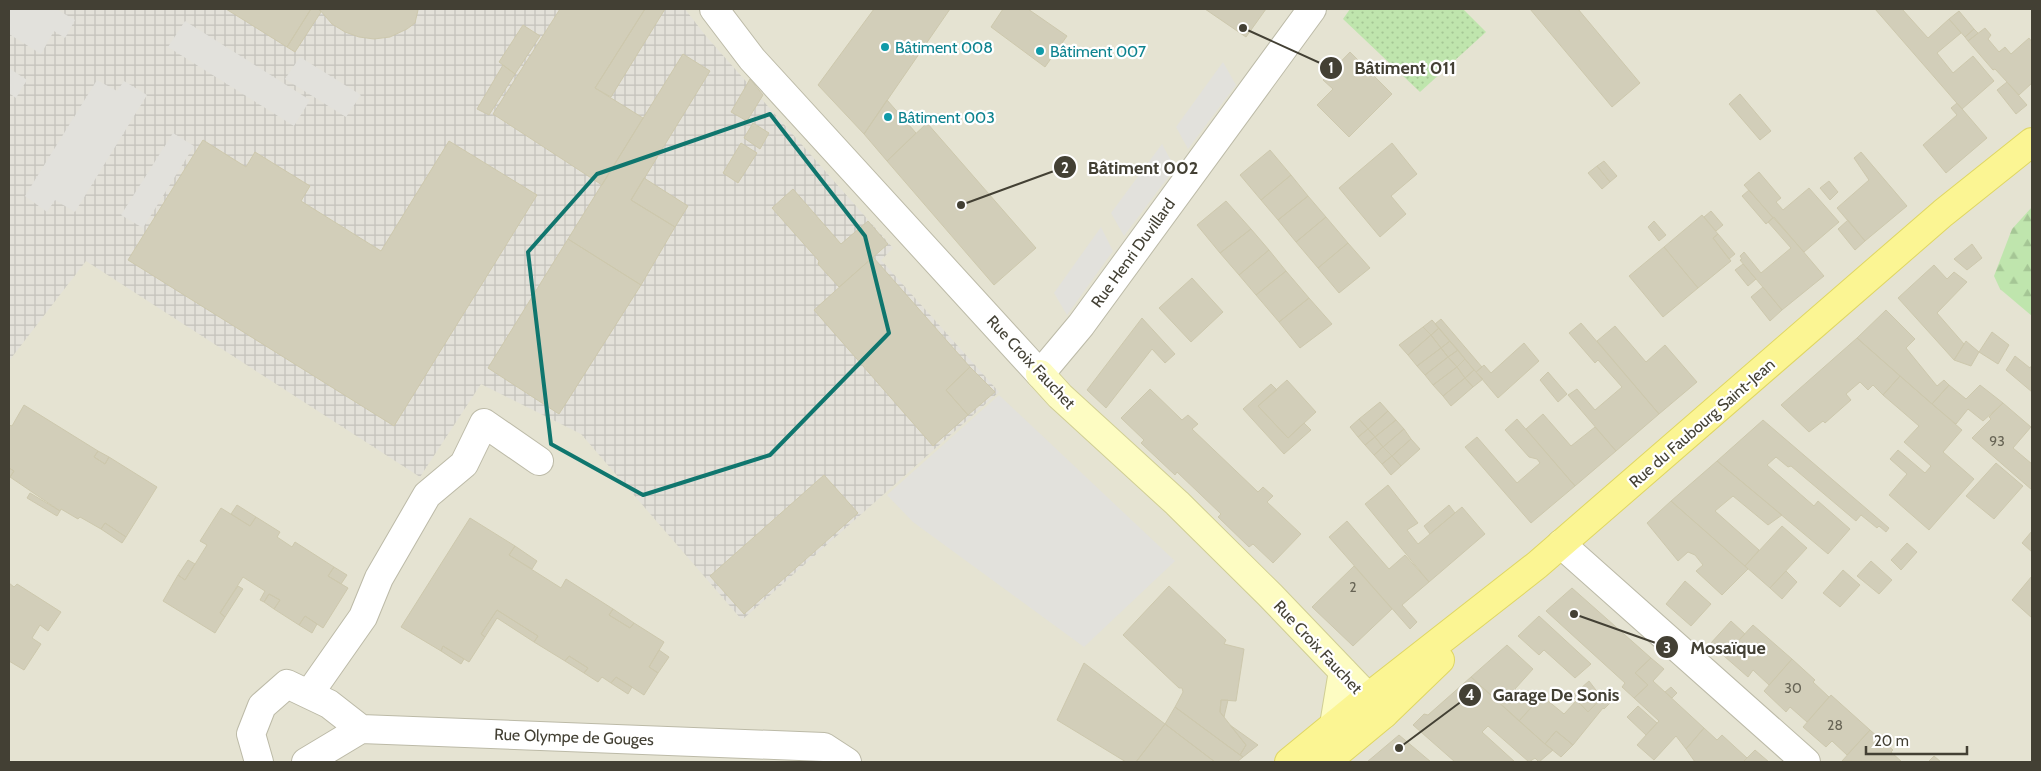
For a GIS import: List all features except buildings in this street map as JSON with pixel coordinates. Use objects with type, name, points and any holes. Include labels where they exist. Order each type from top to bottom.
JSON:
[{"type":"main road","name":"Rue du Faubourg Saint-Jean","points":[[1375,706],[1943,213],[2032,142]]},
{"type":"main road","points":[[1289,762],[1334,725],[1375,706]]},
{"type":"main road","points":[[1326,762],[1375,706]]},
{"type":"street","name":"Rue Croix Fauchet","points":[[714,9],[752,59],[1060,396],[1177,504],[1343,671],[1375,706]]},
{"type":"street","name":"Rue Henri Duvillard","points":[[1040,374],[1081,325],[1312,9]]},
{"type":"street","points":[[309,694],[363,617],[379,578],[427,495],[464,464],[484,423],[539,461]]},
{"type":"street","points":[[1561,544],[1806,762]]},
{"type":"street","points":[[1334,725],[1343,671]]},
{"type":"street","points":[[259,762],[251,734],[262,706],[287,684],[329,704],[361,729],[306,762]]},
{"type":"street","name":"Rue Olympe de Gouges","points":[[361,729],[824,747],[847,762]]},
{"type":"highlighted area","points":[[770,114],[865,236],[889,333],[770,455],[643,495],[551,444],[528,252],[597,174]]},
{"type":"shaded area","points":[[9,9],[2032,9],[2032,762],[9,762]]},
{"type":"shaded area","points":[[9,9],[685,9],[705,35],[893,248],[881,260],[999,392],[742,620],[581,434],[481,384],[420,477],[86,261],[9,361]]},
{"type":"shaded area","points":[[9,9],[56,9],[75,20],[65,38],[54,31],[41,54],[9,34]]},
{"type":"shaded area","points":[[185,21],[310,100],[294,126],[168,47]]},
{"type":"shaded area","points":[[300,57],[361,95],[346,117],[285,79]]},
{"type":"shaded area","points":[[1223,62],[1236,85],[1188,149],[1176,127]]},
{"type":"shaded area","points":[[9,68],[27,80],[16,98],[9,93]]},
{"type":"shaded area","points":[[97,80],[117,91],[124,81],[147,95],[75,212],[55,200],[47,212],[25,196]]},
{"type":"shaded area","points":[[173,133],[194,146],[143,228],[121,215]]},
{"type":"shaded area","points":[[1162,144],[1175,168],[1124,236],[1111,213]]},
{"type":"shaded area","points":[[1101,227],[1113,251],[1067,315],[1054,293]]},
{"type":"shaded area","points":[[999,395],[1175,561],[1084,647],[913,522],[887,495]]},
{"type":"green space","points":[[1350,9],[1463,9],[1486,32],[1420,92],[1343,19]]},
{"type":"green space","points":[[2032,207],[2032,316],[2000,289],[1994,276],[2012,229]]},
{"type":"place","name":"Bâtiment 011","points":[[1243,28]]},
{"type":"place","name":"Bâtiment 008","points":[[885,47]]},
{"type":"place","name":"Bâtiment 007","points":[[1040,51]]},
{"type":"place","name":"Bâtiment 003","points":[[888,117]]},
{"type":"place","name":"Bâtiment 002","points":[[961,205]]},
{"type":"place","name":"Mosaïque","points":[[1574,614]]},
{"type":"place","name":"Garage De Sonis","points":[[1399,748]]}]
